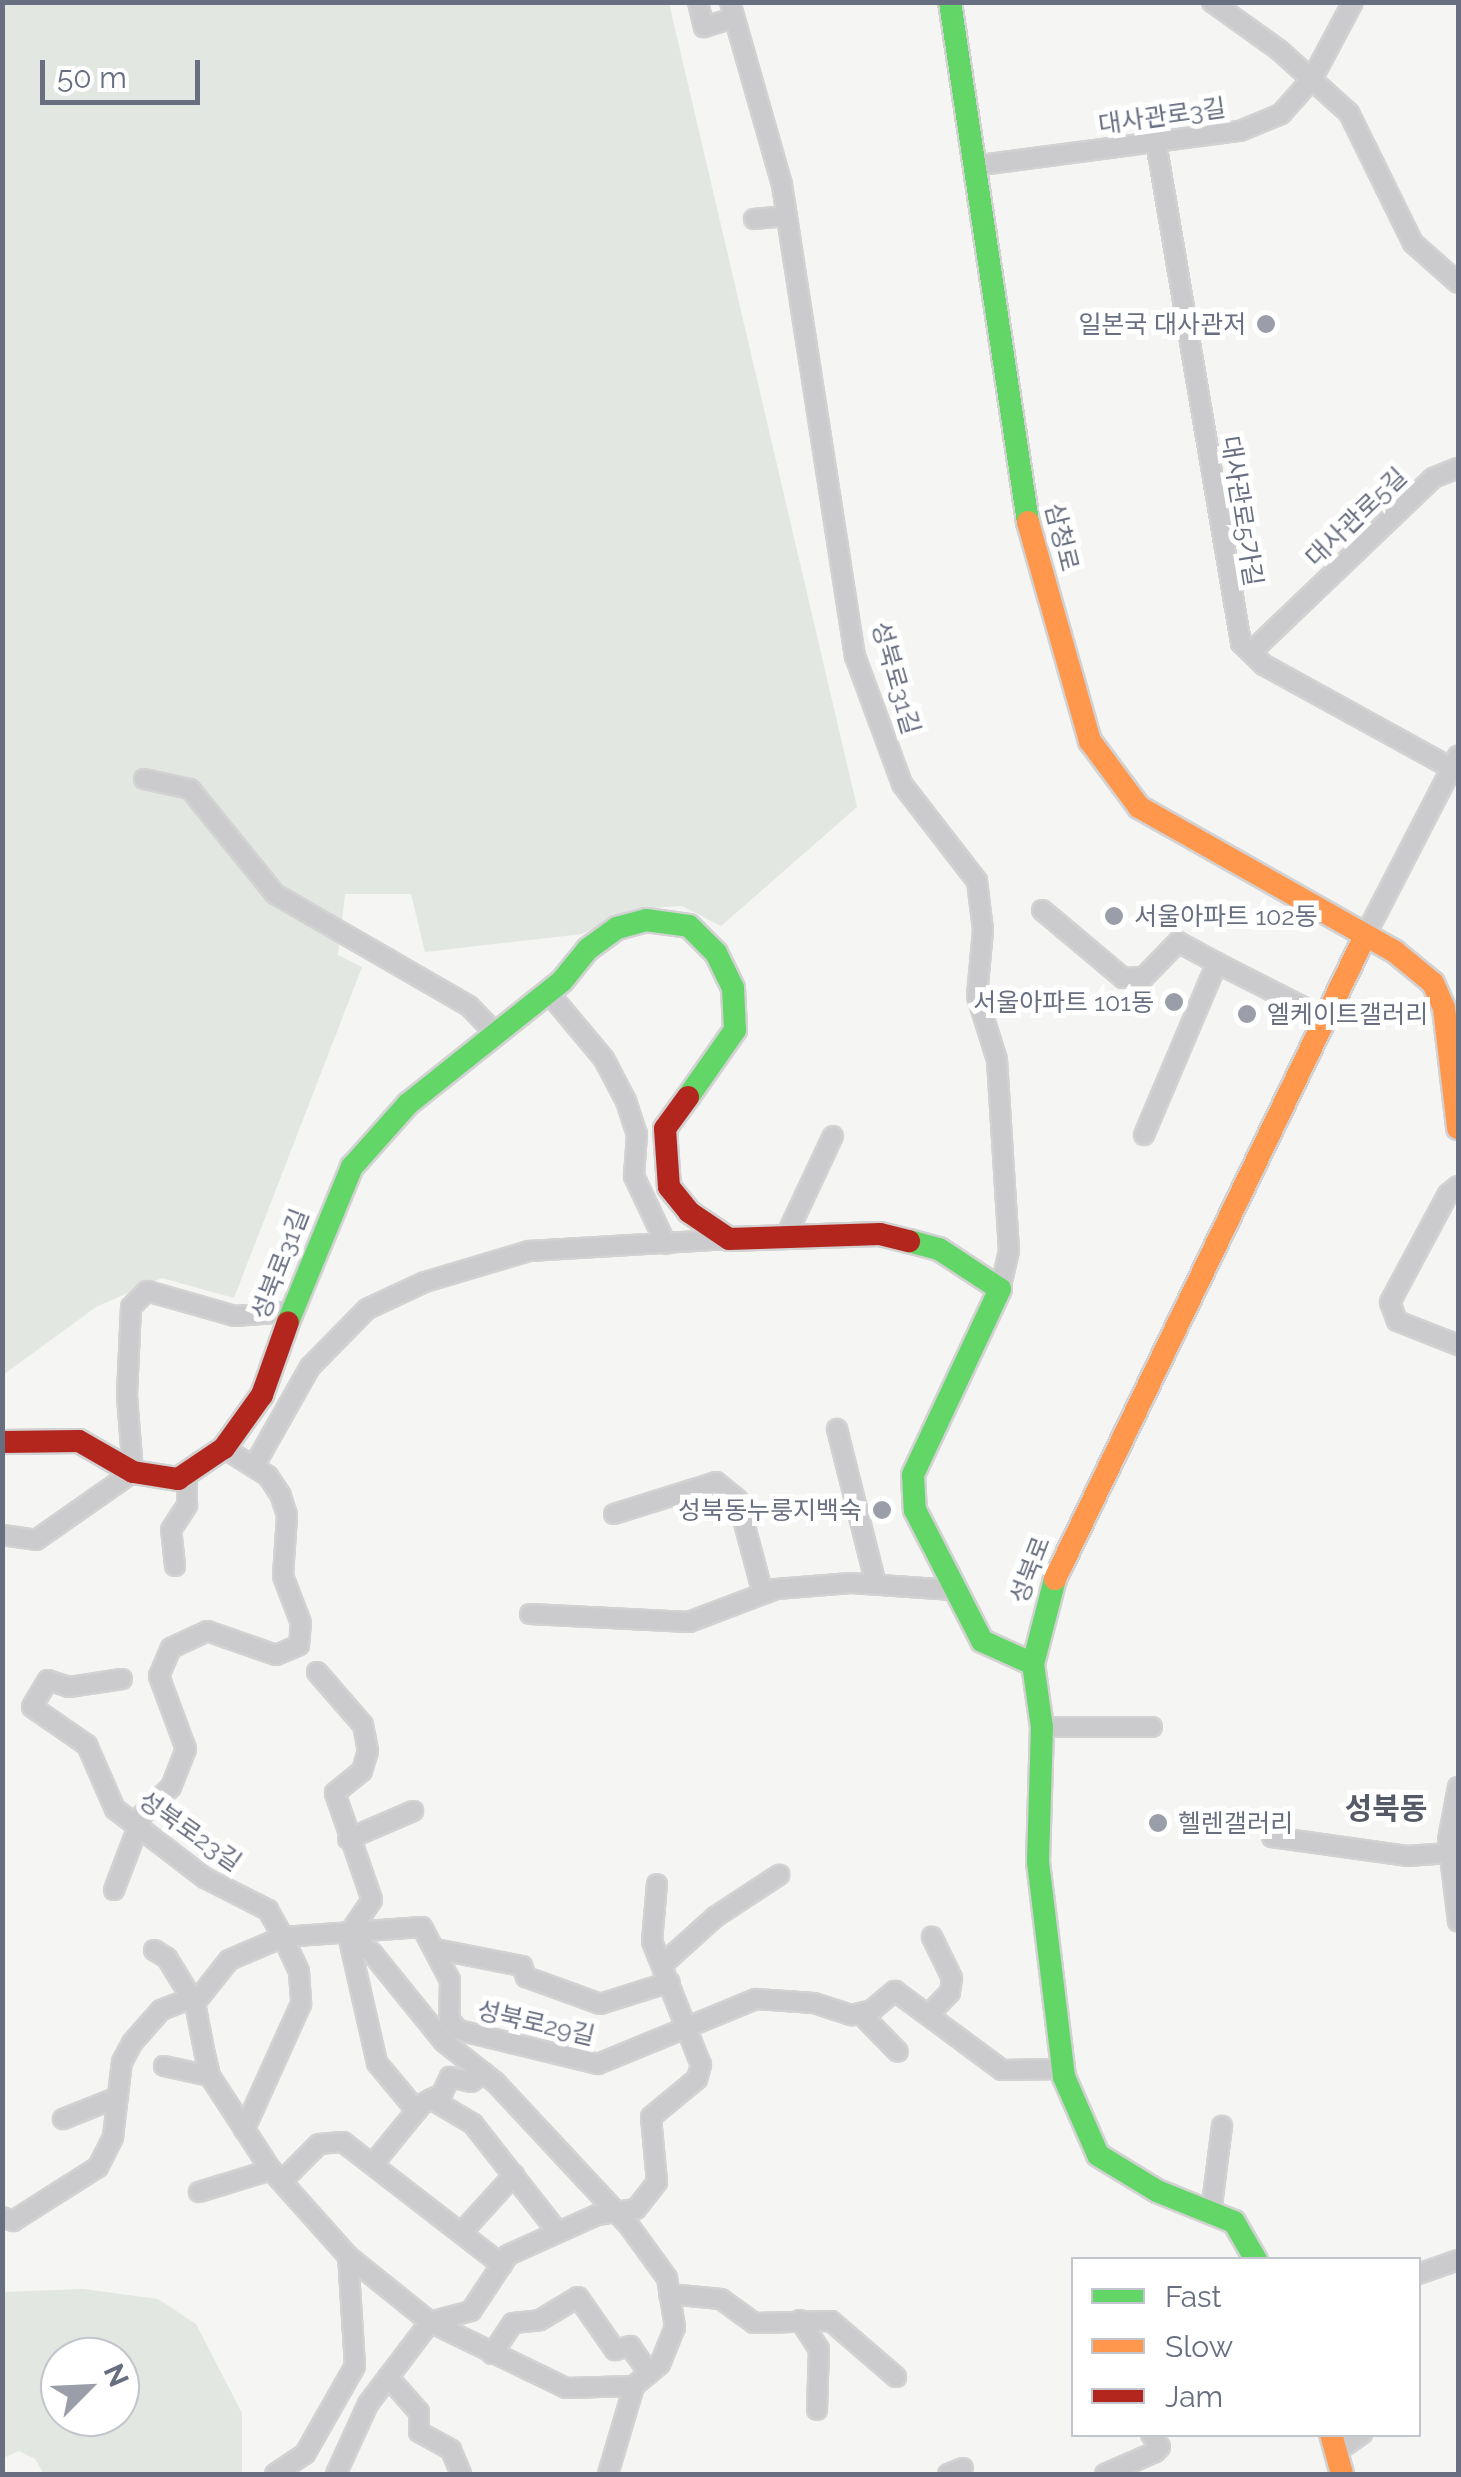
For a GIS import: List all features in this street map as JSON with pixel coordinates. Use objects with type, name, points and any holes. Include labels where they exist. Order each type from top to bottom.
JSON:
[{"type":"street","points":[[698,2],[704,27],[731,10]]},
{"type":"street","name":"삼청로","points":[[950,2],[1029,528],[1090,742],[1139,807],[1365,936],[1433,983],[1451,1004]]},
{"type":"street","points":[[1212,2],[1349,112],[1413,242],[1458,283]]},
{"type":"street","name":"대사관로3길","points":[[973,166],[1240,131],[1281,114],[1312,79],[1354,2]]},
{"type":"street","name":"성북로31길","points":[[731,10],[787,216],[855,656],[902,784],[977,881],[983,930],[977,996],[998,1060],[1009,1251],[1000,1289],[913,1475],[915,1510],[982,1641],[1033,1664]]},
{"type":"street","name":"대사관로5가길","points":[[1156,142],[1235,626],[1251,652]]},
{"type":"street","points":[[754,219],[787,216]]},
{"type":"street","name":"대사관로5길","points":[[1251,652],[1433,478],[1458,468]]},
{"type":"street","points":[[1251,652],[1456,763],[1365,936]]},
{"type":"street","points":[[144,780],[190,789],[275,894],[469,1006],[496,1032]]},
{"type":"street","points":[[1042,910],[1124,978],[1144,977],[1178,942],[1325,1018]]},
{"type":"street","name":"성북로31길","points":[[187,1473],[224,1448],[262,1395],[288,1312],[352,1167],[408,1104],[548,992],[588,949],[617,928],[646,920],[689,926],[716,953],[733,988],[735,1030],[664,1129],[669,1187],[688,1212],[729,1239]]},
{"type":"street","name":"성북로","points":[[1254,2257],[1234,2222],[1157,2191],[1098,2155],[1062,2069],[1038,1862],[1042,1728],[1033,1664],[1042,1611],[1080,1516],[1365,936]]},
{"type":"street","points":[[1144,1135],[1217,963]]},
{"type":"street","points":[[548,992],[604,1059],[626,1100],[637,1134],[634,1176],[666,1244]]},
{"type":"street","points":[[1451,1004],[1458,1128]]},
{"type":"street","points":[[787,1234],[833,1136]]},
{"type":"street","points":[[1458,1186],[1448,1194],[1390,1302],[1397,1321],[1458,1345]]},
{"type":"street","points":[[254,1466],[310,1367],[367,1309],[425,1282],[529,1250],[787,1234],[880,1234],[939,1249],[1000,1289]]},
{"type":"street","points":[[132,1472],[126,1395],[131,1307],[146,1291],[235,1316],[288,1312]]},
{"type":"street","points":[[837,1429],[876,1584]]},
{"type":"street","points":[[2,1442],[79,1441],[132,1472],[178,1479],[187,1473]]},
{"type":"street","points":[[114,1890],[139,1825],[171,1787],[186,1749],[159,1676],[171,1648],[206,1632],[276,1655],[299,1645],[301,1624],[283,1576],[286,1515],[280,1494],[254,1466],[224,1448]]},
{"type":"street","points":[[2,1535],[36,1540],[132,1472]]},
{"type":"street","points":[[175,1566],[172,1530],[187,1505],[187,1473]]},
{"type":"street","points":[[614,1514],[716,1482],[738,1500],[764,1594]]},
{"type":"street","points":[[530,1614],[689,1622],[764,1594],[876,1584],[953,1590]]},
{"type":"street","points":[[317,1672],[363,1725],[368,1751],[362,1771],[335,1793],[372,1900],[348,1935],[377,2063],[424,2105],[473,2124],[556,2230]]},
{"type":"street","name":"성북로23길","points":[[122,1679],[69,1687],[48,1680],[32,1707],[86,1744],[114,1809],[205,1878],[268,1910],[299,1972],[301,2004],[244,2130]]},
{"type":"street","points":[[1042,1728],[1152,1727]]},
{"type":"street","points":[[1458,1787],[1448,1853],[1458,1921]]},
{"type":"street","points":[[348,1839],[413,1811]]},
{"type":"street","points":[[1272,1837],[1407,1856],[1448,1853]]},
{"type":"street","points":[[664,1963],[715,1917],[779,1876]]},
{"type":"street","points":[[336,2474],[388,2377],[430,2322],[472,2312],[502,2265],[556,2230],[636,2209],[657,2182],[651,2117],[697,2080],[701,2065],[664,1963],[652,1941],[657,1884]]},
{"type":"street","name":"성북로29길","points":[[348,1935],[422,1927],[450,1980],[448,2020],[458,2030],[598,2064],[756,1999],[860,2013]]},
{"type":"street","points":[[2,2217],[13,2221],[98,2166],[112,2137],[122,2062],[132,2043],[162,2010],[191,2001],[228,1960],[283,1937],[348,1935],[372,1953],[444,2042],[484,2073],[616,2212],[667,2278],[675,2327],[648,2373],[634,2386],[608,2474]]},
{"type":"street","points":[[930,2013],[950,1992],[952,1978],[932,1936]]},
{"type":"street","name":"성북로29길","points":[[435,1949],[522,1966],[526,1976],[600,2004],[670,1982]]},
{"type":"street","points":[[154,1950],[167,1958],[191,2001],[210,2076],[244,2130],[277,2176],[348,2256],[430,2322],[566,2388],[634,2386]]},
{"type":"street","points":[[898,2052],[860,2013],[895,1991],[930,2013],[1002,2070],[1062,2069]]},
{"type":"street","points":[[164,2066],[210,2076]]},
{"type":"street","points":[[373,2164],[450,2077],[471,2082],[484,2073]]},
{"type":"street","points":[[63,2119],[118,2096]]},
{"type":"street","points":[[1211,2213],[1222,2126]]},
{"type":"street","points":[[199,2192],[277,2176],[319,2144],[343,2142],[502,2265]]},
{"type":"street","points":[[463,2232],[514,2175]]},
{"type":"street","points":[[275,2474],[305,2454],[355,2366],[348,2256]]},
{"type":"street","points":[[1421,2273],[1458,2260]]},
{"type":"street","points":[[668,2294],[722,2299],[754,2323],[832,2322],[896,2377]]},
{"type":"street","points":[[492,2354],[513,2323],[540,2320],[578,2296],[616,2350],[630,2346],[648,2373]]},
{"type":"street","points":[[800,2320],[819,2349],[817,2410]]},
{"type":"street","points":[[388,2377],[420,2412],[419,2432],[451,2450],[461,2474]]},
{"type":"street","points":[[1105,2474],[1155,2452],[1160,2447],[1154,2437]]},
{"type":"street","points":[[1336,2454],[1358,2437]]},
{"type":"shaded area","points":[[3,3],[669,3],[857,807],[721,926],[682,906],[634,909],[582,934],[425,952],[411,894],[345,894],[338,955],[362,967],[234,1298],[162,1278],[96,1307],[3,1375]]},
{"type":"shaded area","points":[[83,2289],[158,2299],[196,2324],[242,2413],[242,2474],[44,2474],[35,2459],[19,2451],[3,2458],[3,2292]]},
{"type":"traffic: fast","points":[[950,2],[1028,522]]},
{"type":"traffic: fast","points":[[288,1322],[352,1167],[408,1104],[562,981],[588,949],[617,928],[646,920],[689,926],[716,953],[733,988],[735,1030],[688,1097]]},
{"type":"traffic: fast","points":[[909,1241],[939,1249],[1000,1289],[913,1475],[915,1510],[982,1641],[1033,1664]]},
{"type":"traffic: fast","points":[[1055,1579],[1033,1664],[1042,1727],[1038,1862],[1064,2077],[1098,2155],[1157,2191],[1234,2222],[1254,2257]]},
{"type":"traffic: slow","points":[[1028,522],[1090,741],[1139,807],[1394,951],[1433,983],[1444,1008],[1458,1128]]},
{"type":"traffic: slow","points":[[1055,1579],[1365,936]]},
{"type":"traffic: slow","points":[[1332,2437],[1342,2474]]},
{"type":"traffic: jam","points":[[688,1097],[665,1129],[669,1187],[689,1212],[729,1239],[880,1234],[909,1241]]},
{"type":"traffic: jam","points":[[2,1442],[79,1441],[133,1472],[178,1479],[224,1448],[262,1395],[288,1322]]},
{"type":"place","name":"일본국 대사관저","points":[[1266,324]]},
{"type":"place","name":"서울아파트 102동","points":[[1114,916]]},
{"type":"place","name":"서울아파트 101동","points":[[1174,1002]]},
{"type":"place","name":"엘케이트갤러리","points":[[1247,1014]]},
{"type":"place","name":"성북동누룽지백숙","points":[[882,1510]]},
{"type":"place","name":"헬렌갤러리","points":[[1158,1823]]},
{"type":"district","name":"성북동","points":[[1386,1809]]}]
